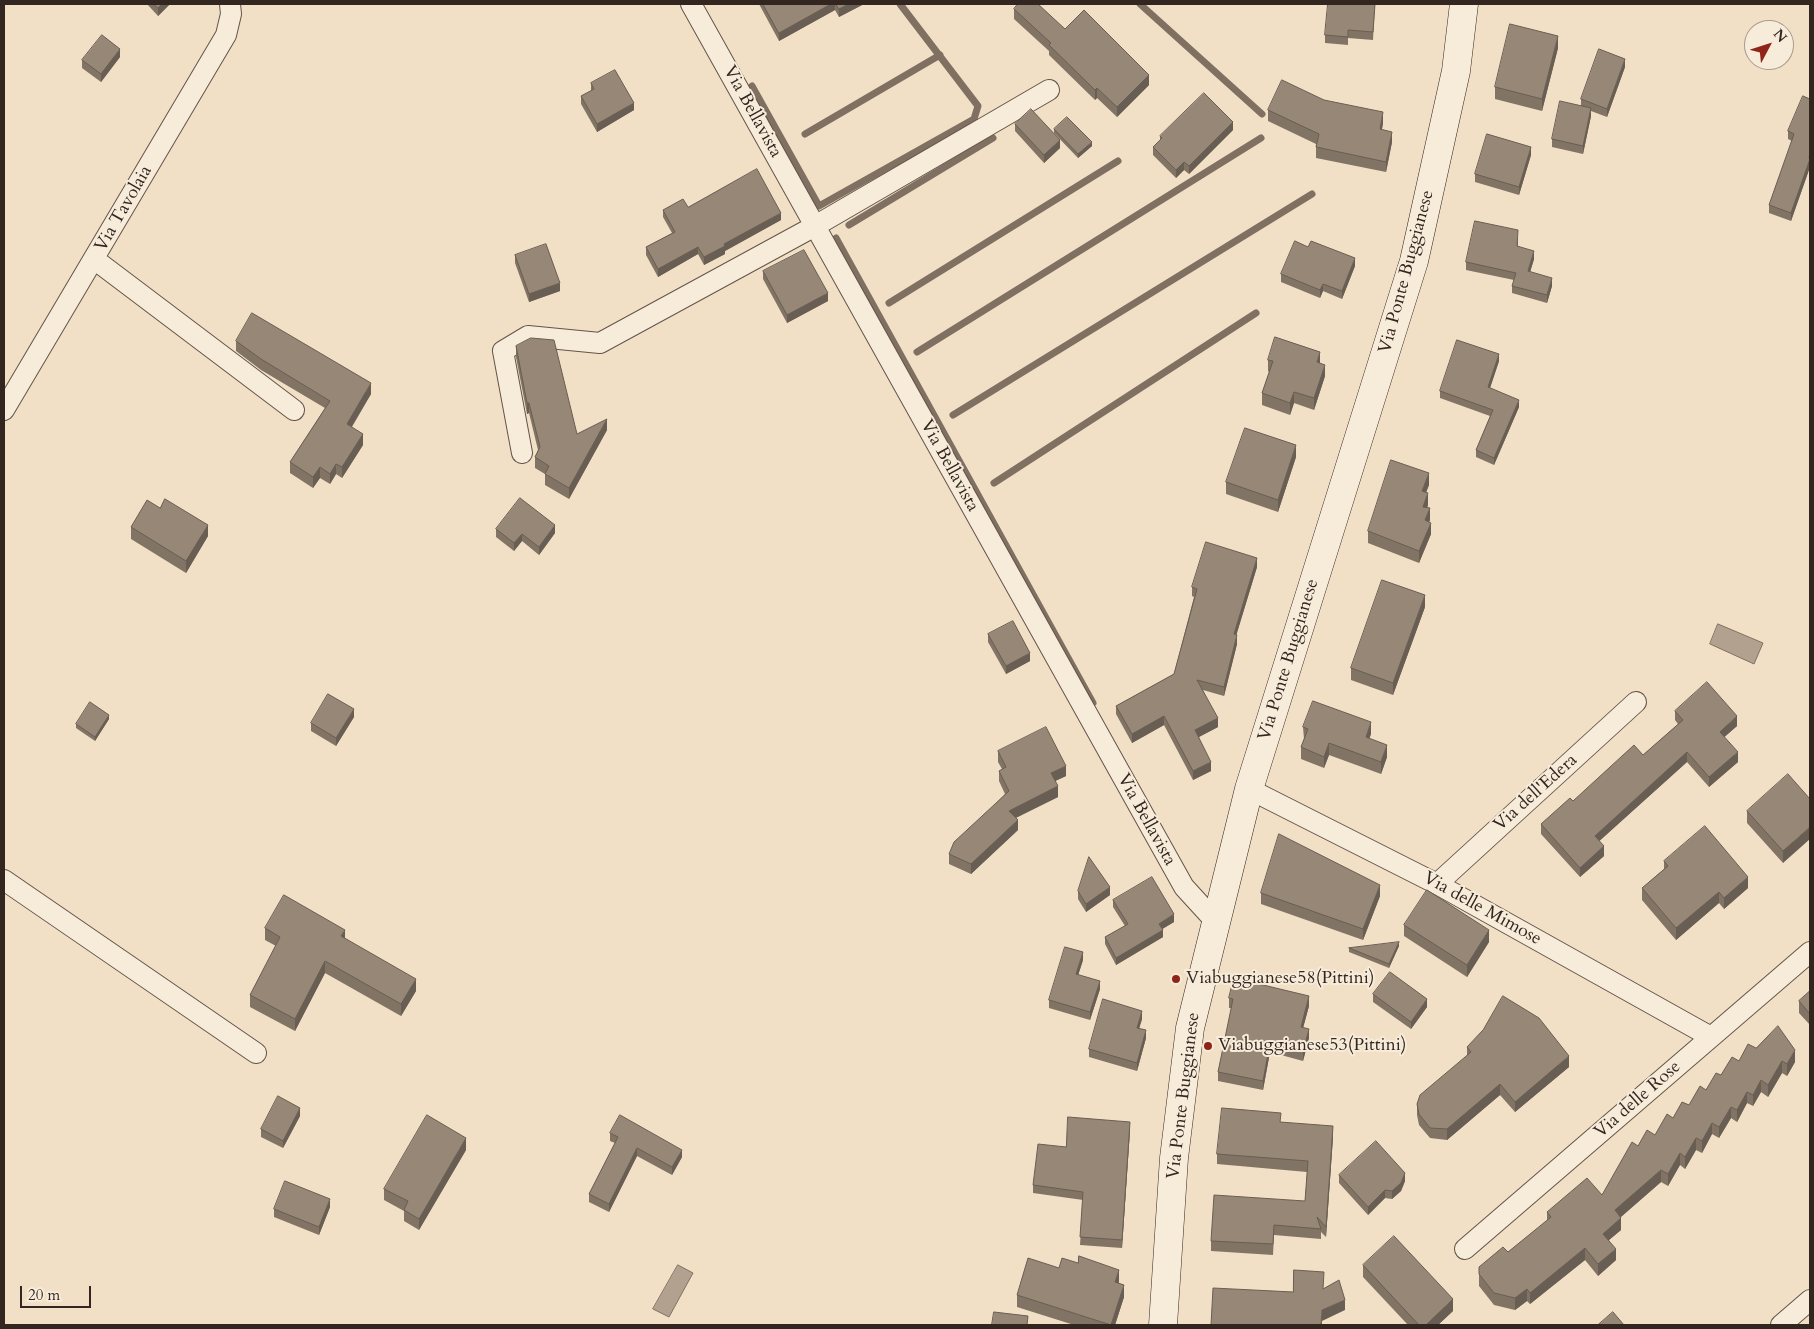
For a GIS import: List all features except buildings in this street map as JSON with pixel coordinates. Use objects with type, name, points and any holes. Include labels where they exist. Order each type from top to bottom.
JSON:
[{"type":"main road","name":"Via Ponte Buggianese","points":[[1163,1325],[1174,1158],[1190,1028],[1248,789],[1414,261],[1456,71],[1464,4]]},
{"type":"street","name":"Via Tavolaia","points":[[4,410],[226,35],[231,14],[230,4]]},
{"type":"street","name":"Via Bellavista","points":[[691,4],[1184,888],[1216,922]]},
{"type":"street","points":[[522,453],[503,351],[528,336],[600,343],[815,226],[1049,90]]},
{"type":"street","points":[[94,259],[294,410]]},
{"type":"street","name":"Via dell'Edera","points":[[1437,884],[1636,702]]},
{"type":"street","name":"Via delle Mimose","points":[[1248,789],[1437,884],[1711,1037]]},
{"type":"street","points":[[4,880],[256,1053]]},
{"type":"street","name":"Via delle Rose","points":[[1465,1249],[1810,952]]},
{"type":"street","points":[[1781,1325],[1810,1300]]},
{"type":"shaded area","points":[[1718,624],[1763,643],[1754,664],[1710,644]]},
{"type":"shaded area","points":[[678,1265],[693,1273],[669,1317],[653,1309]]},
{"type":"waterway","points":[[752,86],[819,206],[974,119],[978,106],[900,4]]},
{"type":"waterway","points":[[1140,4],[1262,114]]},
{"type":"waterway","points":[[805,134],[940,55]]},
{"type":"waterway","points":[[849,225],[993,138]]},
{"type":"waterway","points":[[917,352],[1261,138]]},
{"type":"waterway","points":[[889,303],[1118,161]]},
{"type":"waterway","points":[[953,415],[1312,194]]},
{"type":"waterway","points":[[836,238],[1093,703]]},
{"type":"waterway","points":[[994,483],[1256,313]]},
{"type":"place","name":"Viabuggianese58(Pittini)","points":[[1176,979]]},
{"type":"place","name":"Viabuggianese53(Pittini)","points":[[1208,1046]]}]
